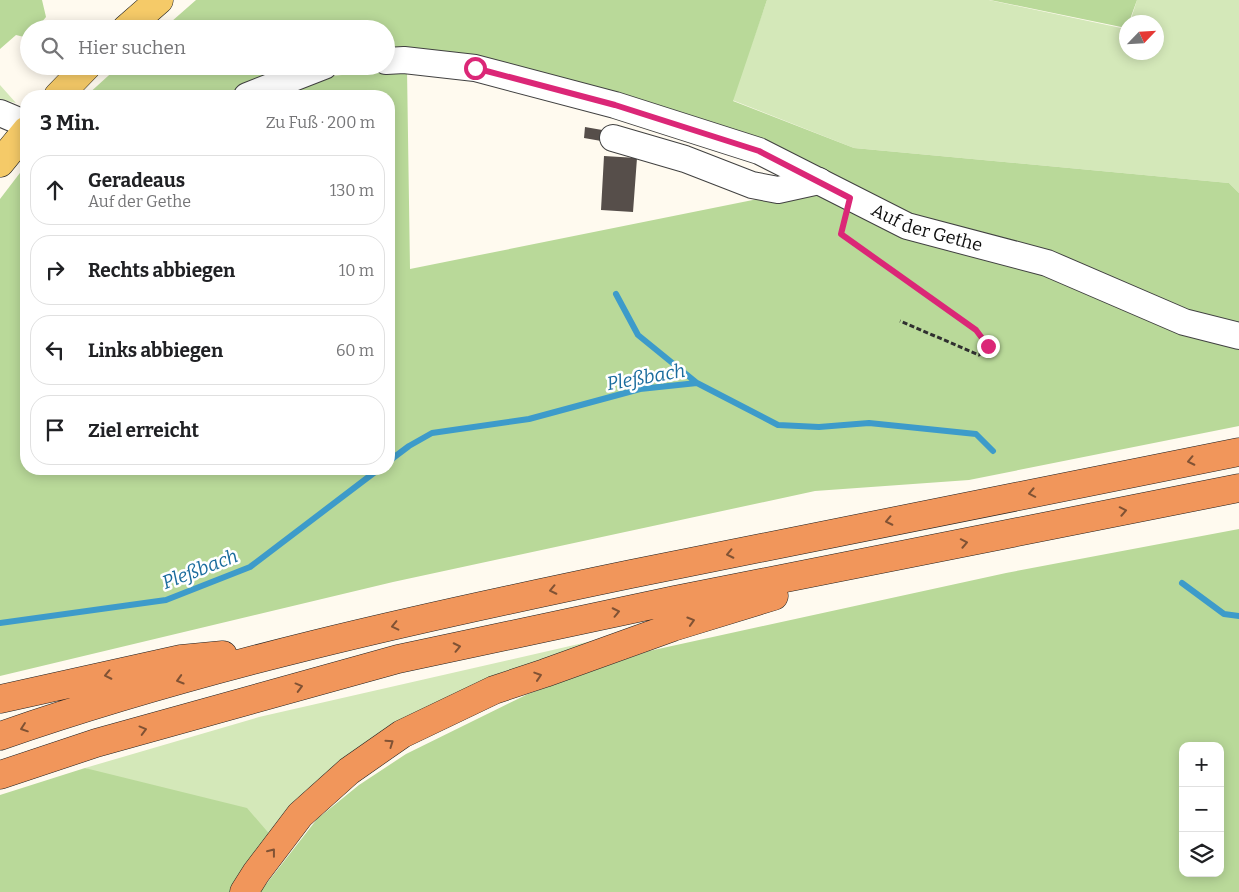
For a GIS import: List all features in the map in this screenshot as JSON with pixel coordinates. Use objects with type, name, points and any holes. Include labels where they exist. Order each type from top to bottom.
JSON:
[{"type":"highway","points":[[0,736],[72,712],[220,668],[520,597],[1239,452]]},
{"type":"highway","points":[[0,775],[96,743],[398,659],[675,600],[1239,488]]},
{"type":"highway","points":[[244,892],[300,815],[349,772],[410,730],[494,690],[673,627],[916,552]]},
{"type":"highway","points":[[0,699],[181,659],[311,645]]},
{"type":"main road","points":[[137,20],[160,0]]},
{"type":"main road","points":[[64,90],[78,75]]},
{"type":"main road","points":[[0,164],[20,139]]},
{"type":"street","name":"Auf der Gethe","points":[[395,60],[475,68],[615,105],[759,151],[907,226],[1047,264],[1184,322],[1239,336]]},
{"type":"street","points":[[262,90],[301,75]]},
{"type":"street","points":[[0,113],[20,121]]},
{"type":"street","points":[[613,138],[685,159],[752,185],[778,190],[819,181]]},
{"type":"path","points":[[850,198],[841,234],[976,330],[988,346],[979,356],[900,321]]},
{"type":"green space","points":[[0,0],[42,0],[46,17],[44,20],[20,20],[20,36],[16,35],[0,49]]},
{"type":"green space","points":[[196,0],[767,0],[733,101],[854,148],[1229,183],[1239,193],[1239,330],[909,221],[761,146],[395,59],[395,20],[173,20]]},
{"type":"green space","points":[[767,0],[989,0],[1119,28],[1119,60],[1164,60],[1164,15],[1132,15],[1137,0],[1239,0],[1239,193],[1229,183],[854,148],[732,100]]},
{"type":"green space","points":[[990,0],[1137,0],[1132,15],[1119,15],[1119,27]]},
{"type":"green space","points":[[407,69],[410,269],[818,187],[1239,343],[1239,426],[969,480],[815,491],[393,582],[0,676],[0,199],[20,173],[20,475],[395,475],[395,90],[289,90],[331,76],[395,75],[395,70]]},
{"type":"green space","points":[[109,75],[289,75],[250,90],[93,90]]},
{"type":"green space","points":[[0,85],[16,103],[0,99]]},
{"type":"green space","points":[[1239,529],[1239,892],[260,892],[317,819],[359,785],[406,754],[528,694],[649,651],[1006,573]]},
{"type":"green space","points":[[618,635],[438,709],[272,837],[85,768],[259,717]]},
{"type":"green space","points":[[85,768],[247,808],[272,837],[236,892],[0,892],[0,795]]},
{"type":"building","points":[[585,127],[608,131],[607,142],[584,138]]},
{"type":"building","points":[[604,156],[637,158],[633,212],[601,210]]},
{"type":"waterway","points":[[616,294],[638,335],[697,383]]},
{"type":"waterway","name":"Pleßbach","points":[[395,456],[432,433],[529,419],[640,389],[697,383],[778,425],[819,427],[869,423],[976,434],[993,451]]},
{"type":"waterway","name":"Pleßbach","points":[[0,623],[166,600],[250,567],[371,475]]},
{"type":"waterway","name":"Pleßbach","points":[[1182,583],[1224,614],[1239,616]]},
{"type":"route","points":[[475,68],[615,105],[759,151],[819,181],[850,198],[841,234],[976,330],[988,346]]}]
